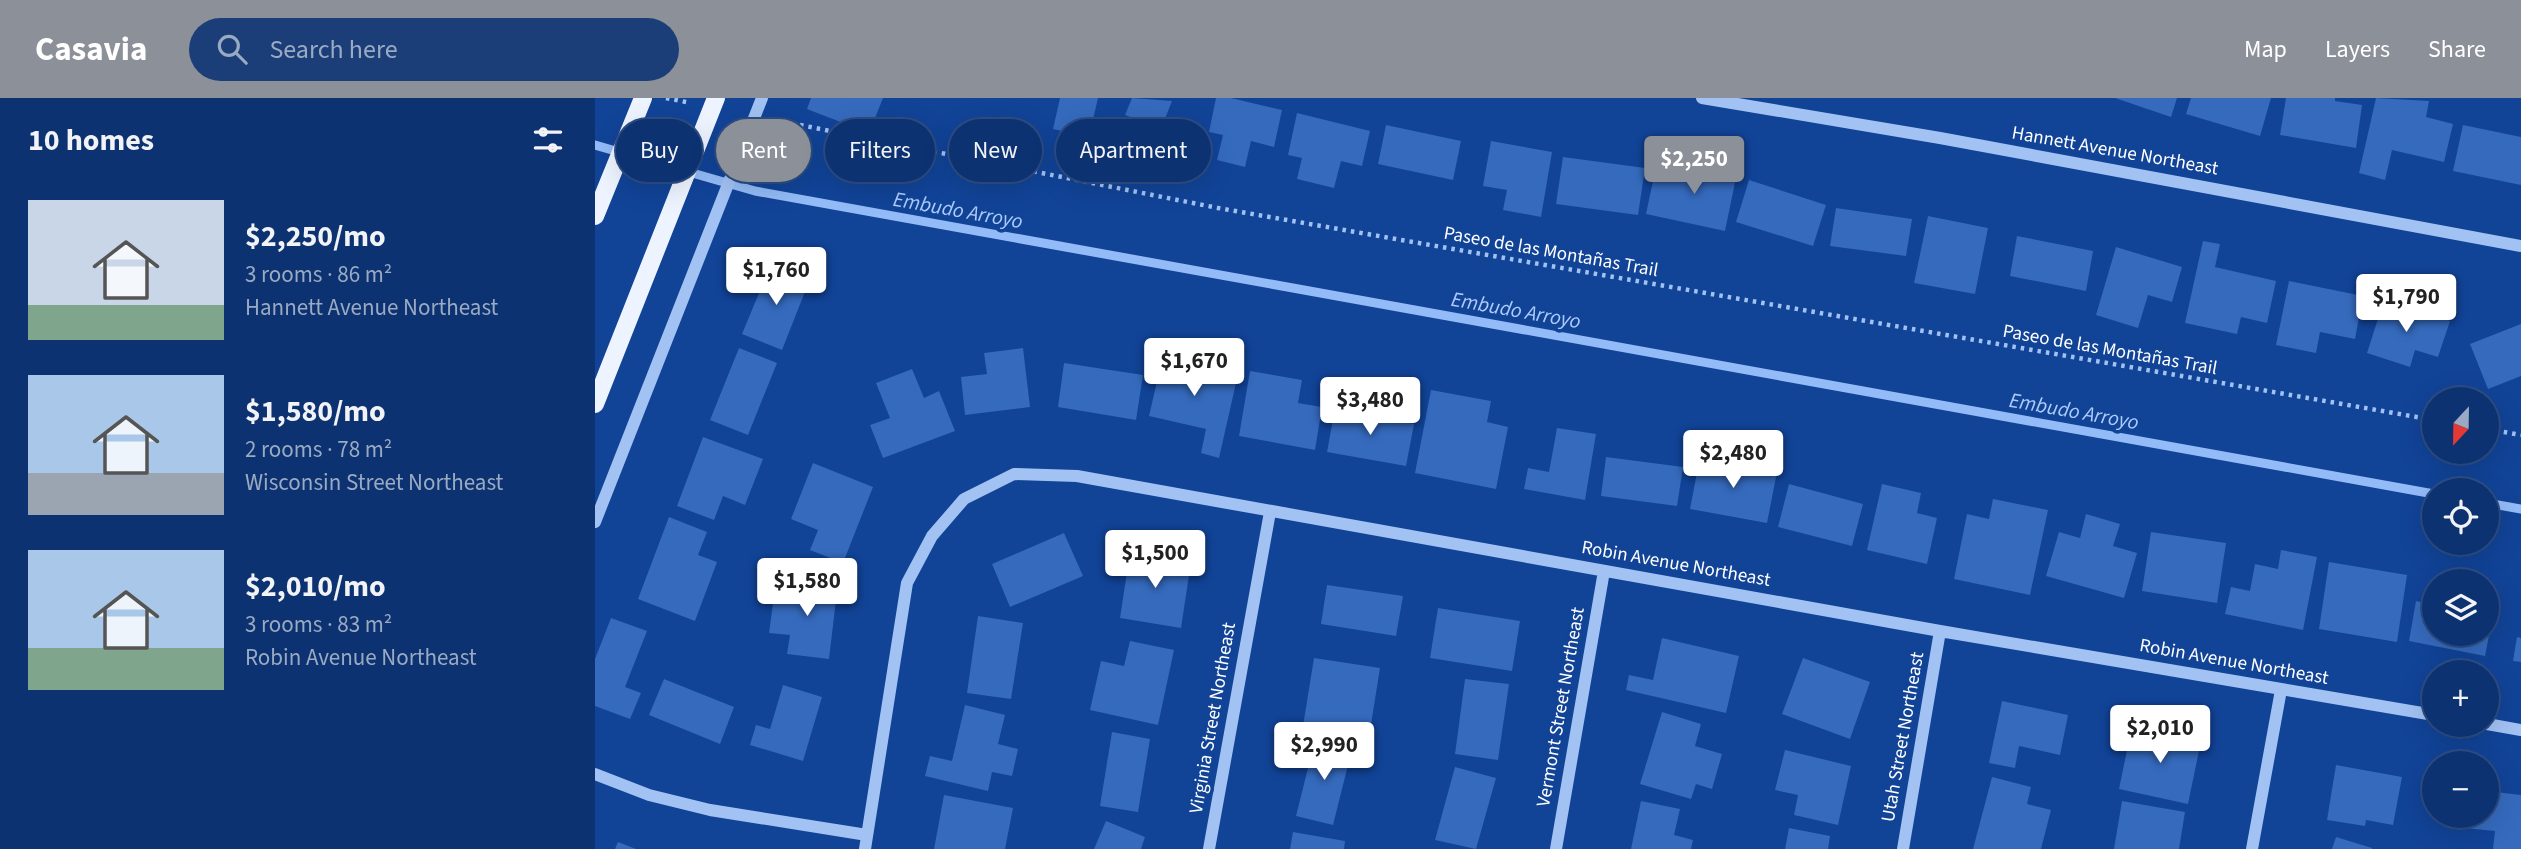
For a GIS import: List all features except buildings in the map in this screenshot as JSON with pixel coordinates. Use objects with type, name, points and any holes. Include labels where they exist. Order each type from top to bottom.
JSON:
[{"type":"main road","points":[[596,215],[642,98]]},
{"type":"main road","points":[[595,404],[714,102]]},
{"type":"street","points":[[595,522],[762,98]]},
{"type":"street","name":"Hannett Avenue Northeast","points":[[1702,98],[1940,138],[2521,246]]},
{"type":"street","name":"Robin Avenue Northeast","points":[[865,849],[907,583],[932,536],[964,499],[1014,474],[1077,477],[1940,631],[2422,713]]},
{"type":"street","name":"Virginia Street Northeast","points":[[1209,849],[1270,512]]},
{"type":"street","name":"Vermont Street Northeast","points":[[1556,849],[1604,571]]},
{"type":"street","name":"Utah Street Northeast","points":[[1903,849],[1940,631]]},
{"type":"street","points":[[2252,849],[2281,690]]},
{"type":"street","points":[[2499,726],[2521,730]]},
{"type":"street","points":[[595,774],[649,795],[710,810],[867,835]]},
{"type":"path","points":[[666,98],[714,102]]},
{"type":"path","name":"Paseo de las Montañas Trail","points":[[755,116],[1231,210],[2422,418]]},
{"type":"path","points":[[2499,431],[2521,435]]},
{"type":"waterway","name":"Embudo Arroyo","points":[[595,145],[755,191],[2422,492]]},
{"type":"waterway","name":"Embudo Arroyo","points":[[2499,505],[2521,509]]}]
